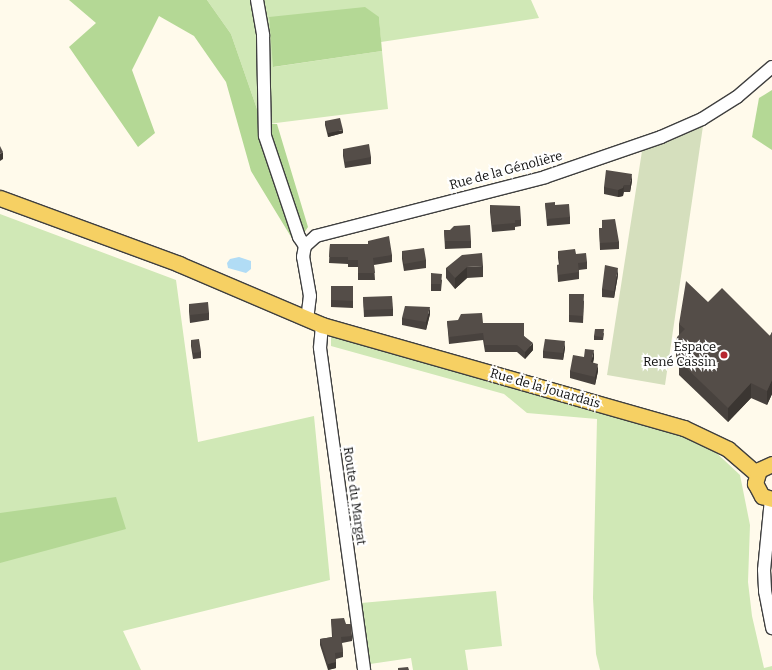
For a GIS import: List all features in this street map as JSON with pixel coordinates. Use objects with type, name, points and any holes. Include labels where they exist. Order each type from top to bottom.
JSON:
[{"type":"main road","name":"Rue de la Jouardais","points":[[0,198],[179,264],[307,320],[684,428],[728,449],[756,474]]},
{"type":"main road","points":[[772,464],[763,466],[756,474],[755,483],[758,492],[772,499]]},
{"type":"street","points":[[257,0],[263,35],[265,136],[299,237],[305,246],[303,257],[310,296],[307,320]]},
{"type":"street","name":"Rue de la Génolière","points":[[305,246],[316,236],[545,176],[661,137],[714,112],[737,97],[772,67]]},
{"type":"street","name":"Route du Margat","points":[[322,325],[320,348],[364,670]]},
{"type":"street","points":[[772,499],[764,570],[765,591],[772,628]]},
{"type":"green space","points":[[69,0],[207,0],[231,34],[257,109],[268,124],[277,124],[308,227],[296,245],[251,171],[226,82],[194,36],[159,16],[132,70],[155,133],[138,147],[69,47],[96,23]]},
{"type":"green space","points":[[207,0],[531,0],[539,18],[381,42],[379,17],[269,17],[274,67],[382,51],[388,109],[268,124],[257,109],[231,34]]},
{"type":"green space","points":[[365,7],[379,17],[382,51],[273,67],[269,17]]},
{"type":"green space","points":[[772,90],[772,150],[752,137],[759,98]]},
{"type":"green space","points":[[703,126],[665,385],[607,375],[642,151]]},
{"type":"green space","points":[[0,214],[176,280],[198,442],[314,416],[330,580],[123,631],[141,670],[0,670]]},
{"type":"green space","points":[[331,336],[570,400],[666,429],[707,444],[740,475],[750,525],[748,582],[752,616],[764,668],[772,666],[772,670],[600,670],[596,654],[593,598],[597,419],[527,413],[504,394],[331,346]]},
{"type":"green space","points":[[116,497],[126,529],[0,563],[0,513]]},
{"type":"green space","points":[[496,591],[502,646],[465,650],[468,670],[413,670],[411,658],[370,664],[361,603]]},
{"type":"water","points":[[239,257],[251,261],[251,269],[246,273],[228,268],[227,263],[230,259]]},
{"type":"building","points":[[340,118],[343,130],[328,133],[325,121]]},
{"type":"building","points":[[369,144],[371,157],[345,162],[343,149]]},
{"type":"building","points":[[0,146],[3,152],[0,154]]},
{"type":"building","points":[[606,170],[632,174],[630,185],[624,185],[623,188],[618,190],[604,187]]},
{"type":"building","points":[[555,202],[555,205],[569,204],[570,217],[547,219],[545,203]]},
{"type":"building","points":[[490,205],[520,206],[521,220],[515,220],[515,223],[492,225]]},
{"type":"building","points":[[615,219],[619,242],[600,243],[599,228],[602,228],[602,220]]},
{"type":"building","points":[[470,225],[471,241],[445,241],[444,230],[450,230],[454,226]]},
{"type":"building","points":[[389,236],[392,255],[373,258],[375,273],[358,273],[358,260],[348,260],[348,257],[329,257],[330,244],[368,244],[368,241]]},
{"type":"building","points":[[424,248],[426,260],[404,264],[402,251]]},
{"type":"building","points":[[575,249],[576,254],[586,253],[587,262],[578,263],[579,272],[558,275],[557,265],[560,264],[558,251]]},
{"type":"building","points":[[482,253],[483,266],[467,267],[455,278],[446,268],[462,255]]},
{"type":"building","points":[[605,265],[618,268],[614,291],[602,289]]},
{"type":"building","points":[[431,273],[442,274],[441,284],[431,284]]},
{"type":"building","name":"Espace René Cassin","points":[[686,281],[708,302],[722,288],[770,336],[772,332],[772,380],[767,391],[751,383],[728,408],[679,361],[686,354],[676,345],[677,337],[685,329],[679,324]]},
{"type":"building","points":[[331,286],[353,286],[353,301],[331,300]]},
{"type":"building","points":[[569,294],[584,294],[583,316],[569,315]]},
{"type":"building","points":[[392,296],[393,309],[364,310],[363,297]]},
{"type":"building","points":[[208,302],[209,313],[190,315],[189,304]]},
{"type":"building","points":[[405,306],[430,307],[426,322],[402,318]]},
{"type":"building","points":[[482,313],[483,323],[524,323],[524,336],[533,343],[525,352],[517,345],[485,345],[483,333],[449,337],[447,321],[458,320],[461,314]]},
{"type":"building","points":[[595,329],[604,329],[603,337],[594,336]]},
{"type":"building","points":[[199,339],[201,352],[193,353],[191,340]]},
{"type":"building","points":[[545,339],[565,341],[563,353],[543,351]]},
{"type":"building","points":[[585,349],[594,350],[591,362],[598,364],[595,377],[570,371],[573,355],[584,357]]},
{"type":"building","points":[[344,618],[346,624],[351,624],[352,636],[341,637],[343,652],[335,653],[336,662],[328,664],[320,639],[333,637],[331,619]]},
{"type":"building","points":[[408,667],[409,670],[398,670],[398,668]]},
{"type":"place","name":"Espace René Cassin","points":[[724,355]]}]
